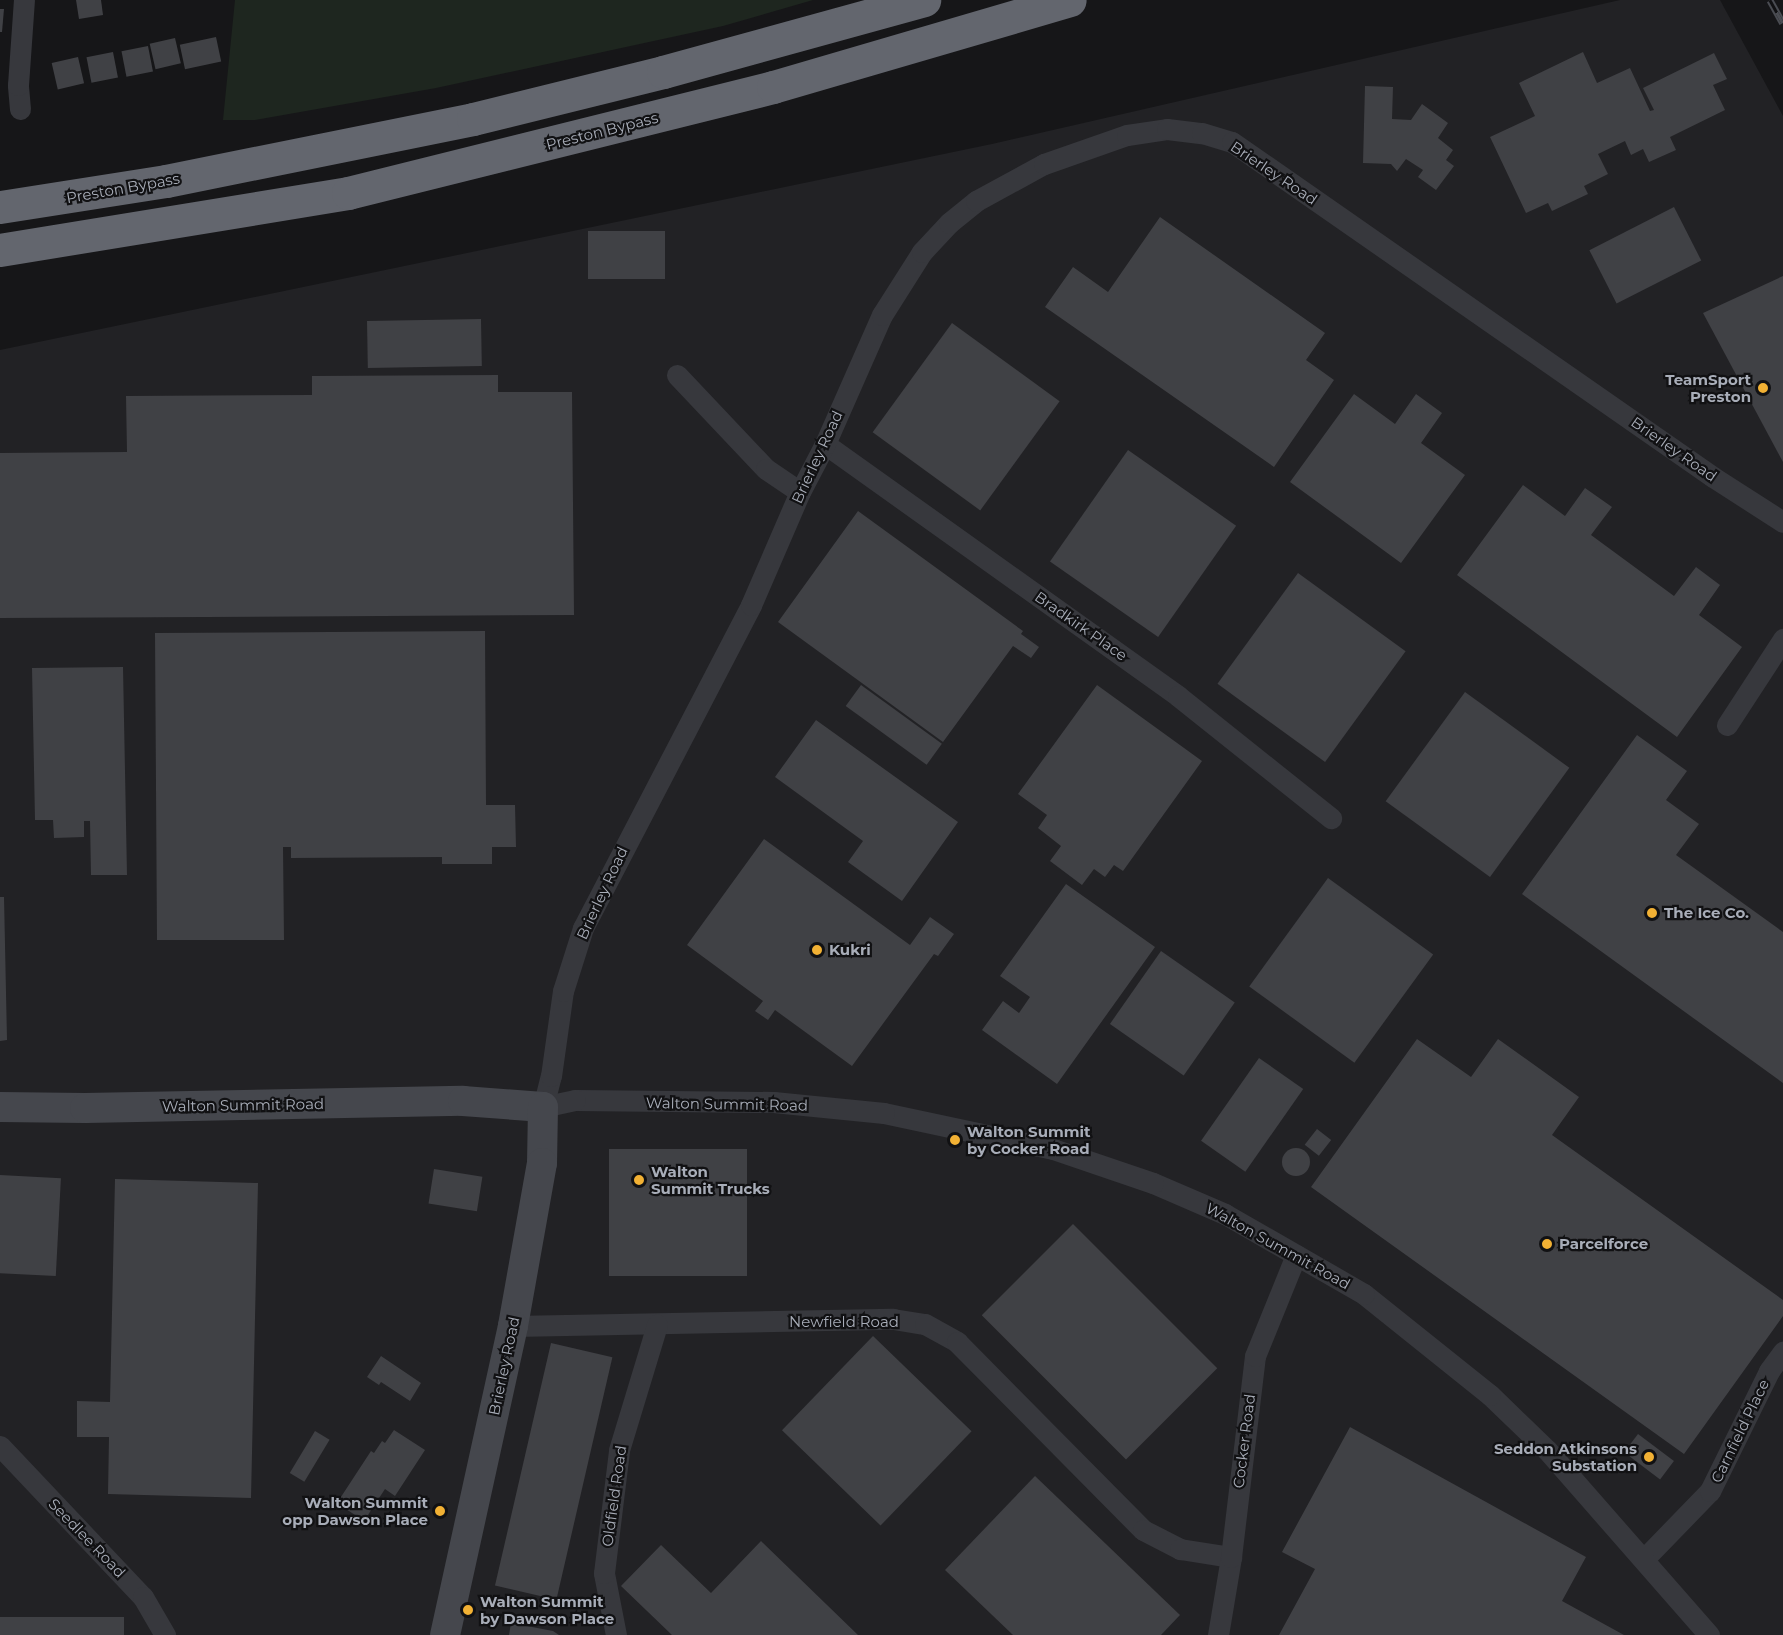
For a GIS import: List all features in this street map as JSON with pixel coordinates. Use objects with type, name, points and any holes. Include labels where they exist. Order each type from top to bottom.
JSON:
[{"type":"highway","name":"Preston Bypass","points":[[57,199],[231,168],[473,119],[663,72],[924,0]]},
{"type":"highway","name":"Preston Bypass","points":[[126,231],[348,193],[547,145],[773,87],[1070,0]]},
{"type":"highway","points":[[0,197],[57,199]]},
{"type":"highway","points":[[0,207],[57,199]]},
{"type":"highway","points":[[0,250],[126,231]]},
{"type":"highway","points":[[0,275],[126,231]]},
{"type":"street","points":[[20,109],[18,85],[24,0]]},
{"type":"street","name":"Brierley Road","points":[[445,1635],[513,1326],[542,1162],[543,1107],[551,1076],[563,992],[583,928],[751,605],[800,492],[825,444],[882,315],[922,252],[949,223],[976,201],[1044,164],[1127,135],[1167,129],[1202,133],[1232,142],[1703,470],[1783,522]]},
{"type":"street","points":[[677,375],[766,469],[800,492]]},
{"type":"street","name":"Bradkirk Place","points":[[825,444],[1178,696],[1331,818]]},
{"type":"street","points":[[1727,725],[1783,639]]},
{"type":"street","name":"Walton Summit Road","points":[[0,1107],[85,1108],[463,1101],[543,1107],[575,1100],[774,1102],[884,1113],[1053,1149],[1152,1183],[1225,1214],[1364,1294],[1490,1395],[1547,1449],[1709,1635]]},
{"type":"street","name":"Cocker Road","points":[[1218,1635],[1231,1557],[1255,1356],[1296,1255]]},
{"type":"street","name":"Newfield Road","points":[[513,1326],[893,1319],[925,1324],[957,1342],[1143,1530],[1180,1549],[1231,1557]]},
{"type":"street","name":"Oldfield Road","points":[[616,1635],[604,1573],[619,1449],[657,1325]]},
{"type":"street","name":"Carnfield Place","points":[[1644,1559],[1710,1491],[1769,1371],[1783,1352]]},
{"type":"street","name":"Seedlee Road","points":[[0,1446],[143,1597],[165,1635]]},
{"type":"shaded area","points":[[235,0],[813,0],[723,26],[436,88],[255,120],[223,120]]},
{"type":"shaded area","points":[[1620,0],[1720,0],[1783,116],[1783,1635],[0,1635],[0,350],[992,144]]},
{"type":"building","points":[[76,0],[101,0],[103,15],[79,19]]},
{"type":"building","points":[[0,9],[4,9],[2,32],[0,32]]},
{"type":"building","points":[[216,37],[221,61],[185,69],[180,45]]},
{"type":"building","points":[[175,38],[181,63],[156,69],[150,44]]},
{"type":"building","points":[[148,46],[153,72],[126,77],[121,51]]},
{"type":"building","points":[[113,52],[118,78],[91,83],[86,57]]},
{"type":"building","points":[[1583,52],[1597,83],[1630,68],[1650,111],[1654,110],[1643,88],[1714,53],[1727,79],[1713,85],[1725,110],[1670,137],[1676,150],[1649,162],[1643,149],[1631,155],[1625,141],[1598,154],[1608,174],[1584,186],[1588,194],[1552,211],[1548,203],[1526,213],[1490,137],[1535,116],[1519,83]]},
{"type":"building","points":[[78,57],[84,83],[58,89],[52,63]]},
{"type":"building","points":[[1365,86],[1393,87],[1392,119],[1411,120],[1422,104],[1448,123],[1438,138],[1453,150],[1446,160],[1454,166],[1436,190],[1418,177],[1423,170],[1406,159],[1397,171],[1391,164],[1363,163]]},
{"type":"building","points":[[1674,207],[1701,260],[1617,304],[1589,250]]},
{"type":"building","points":[[1160,217],[1325,333],[1306,360],[1334,380],[1274,467],[1045,307],[1073,267],[1108,292]]},
{"type":"building","points":[[588,231],[665,231],[665,279],[588,279]]},
{"type":"building","name":"TeamSport Preston","points":[[1783,276],[1783,462],[1703,313]]},
{"type":"building","points":[[481,319],[482,366],[368,368],[367,321]]},
{"type":"building","points":[[952,323],[1060,401],[980,510],[873,432]]},
{"type":"building","points":[[498,375],[498,392],[572,392],[574,615],[0,618],[0,453],[127,452],[126,396],[312,395],[312,376]]},
{"type":"building","points":[[1354,394],[1395,424],[1416,394],[1442,413],[1421,443],[1465,475],[1401,563],[1290,482]]},
{"type":"building","points":[[1128,450],[1236,526],[1158,637],[1050,561]]},
{"type":"building","points":[[1523,485],[1565,516],[1585,488],[1612,507],[1591,535],[1674,596],[1696,567],[1720,585],[1699,615],[1742,647],[1677,737],[1457,575]]},
{"type":"building","points":[[858,511],[1023,631],[1021,634],[1039,647],[1031,658],[1013,646],[943,742],[778,622]]},
{"type":"building","points":[[1298,573],[1406,651],[1325,762],[1217,684]]},
{"type":"building","points":[[485,631],[486,805],[515,805],[516,847],[492,847],[492,864],[442,864],[442,857],[291,858],[291,847],[283,847],[284,940],[157,940],[155,633]]},
{"type":"building","points":[[123,667],[127,875],[91,875],[90,821],[84,821],[84,837],[54,838],[53,820],[35,820],[32,668]]},
{"type":"building","points":[[861,685],[942,744],[927,765],[846,706]]},
{"type":"building","points":[[1097,685],[1202,761],[1123,871],[1114,865],[1105,877],[1094,869],[1082,885],[1050,861],[1061,846],[1038,828],[1047,815],[1018,794]]},
{"type":"building","points":[[1465,692],[1569,768],[1490,877],[1386,801]]},
{"type":"building","points":[[816,720],[958,822],[902,901],[848,862],[863,841],[775,777]]},
{"type":"building","name":"The Ice Co.","points":[[1637,735],[1687,771],[1666,800],[1699,824],[1676,855],[1783,932],[1783,1083],[1522,894]]},
{"type":"building","name":"Kukri","points":[[764,839],[910,945],[930,917],[954,934],[938,956],[934,954],[852,1066],[775,1010],[768,1020],[755,1011],[763,1001],[687,945]]},
{"type":"building","points":[[1328,878],[1433,954],[1354,1063],[1249,986]]},
{"type":"building","points":[[1066,884],[1155,947],[1057,1084],[982,1030],[1003,1001],[1019,1013],[1030,997],[1000,976]]},
{"type":"building","points":[[0,897],[4,897],[7,1040],[0,1041]]},
{"type":"building","points":[[1161,951],[1235,1003],[1184,1076],[1110,1024]]},
{"type":"building","name":"Parcelforce","points":[[1417,1039],[1471,1077],[1498,1039],[1579,1097],[1552,1135],[1783,1300],[1783,1316],[1684,1454],[1311,1187]]},
{"type":"building","points":[[1259,1058],[1303,1089],[1245,1172],[1201,1141]]},
{"type":"building","points":[[1317,1129],[1331,1140],[1319,1156],[1305,1145]]},
{"type":"building","points":[[1296,1148],[1306,1152],[1310,1162],[1306,1172],[1296,1176],[1286,1172],[1282,1162],[1286,1152]]},
{"type":"building","points":[[609,1149],[747,1149],[747,1276],[609,1276]]},
{"type":"building","points":[[434,1169],[482,1177],[477,1211],[429,1204]]},
{"type":"building","points":[[0,1175],[61,1178],[56,1276],[0,1273]]},
{"type":"building","points":[[115,1179],[258,1183],[251,1498],[108,1494],[109,1437],[77,1437],[77,1401],[110,1402]]},
{"type":"building","points":[[1073,1224],[1217,1368],[1126,1459],[982,1315]]},
{"type":"building","points":[[873,1336],[972,1431],[881,1525],[782,1430]]},
{"type":"building","points":[[551,1343],[612,1357],[556,1600],[495,1586]]},
{"type":"building","points":[[381,1356],[421,1383],[410,1401],[381,1382],[379,1385],[367,1377]]},
{"type":"building","points":[[1350,1427],[1586,1557],[1562,1601],[1624,1635],[1279,1635],[1315,1569],[1282,1552]]},
{"type":"building","points":[[394,1430],[425,1450],[395,1496],[385,1489],[364,1521],[337,1503],[371,1451],[374,1453],[382,1441],[385,1443]]},
{"type":"building","points":[[315,1431],[330,1440],[304,1482],[290,1473]]},
{"type":"building","name":"Seddon Atkinsons Substation","points":[[1638,1434],[1674,1461],[1660,1479],[1624,1452]]},
{"type":"building","points":[[1035,1476],[1180,1615],[1161,1635],[1013,1635],[945,1570]]},
{"type":"building","points":[[761,1541],[858,1635],[672,1635],[621,1586],[661,1545],[711,1593]]},
{"type":"building","points":[[0,1617],[124,1617],[124,1635],[0,1635]]},
{"type":"building","points":[[511,1623],[553,1631],[559,1635],[509,1635]]},
{"type":"railway","points":[[1770,0],[1783,23]]},
{"type":"place","name":"TeamSport Preston","points":[[1763,388]]},
{"type":"place","name":"The Ice Co.","points":[[1652,913]]},
{"type":"place","name":"Kukri","points":[[817,950]]},
{"type":"place","name":"Walton Summit by Cocker Road","points":[[955,1140]]},
{"type":"place","name":"Walton Summit Trucks","points":[[639,1180]]},
{"type":"place","name":"Parcelforce","points":[[1547,1244]]},
{"type":"place","name":"Seddon Atkinsons Substation","points":[[1649,1457]]},
{"type":"place","name":"Walton Summit opp Dawson Place","points":[[440,1511]]},
{"type":"place","name":"Walton Summit by Dawson Place","points":[[468,1610]]}]
